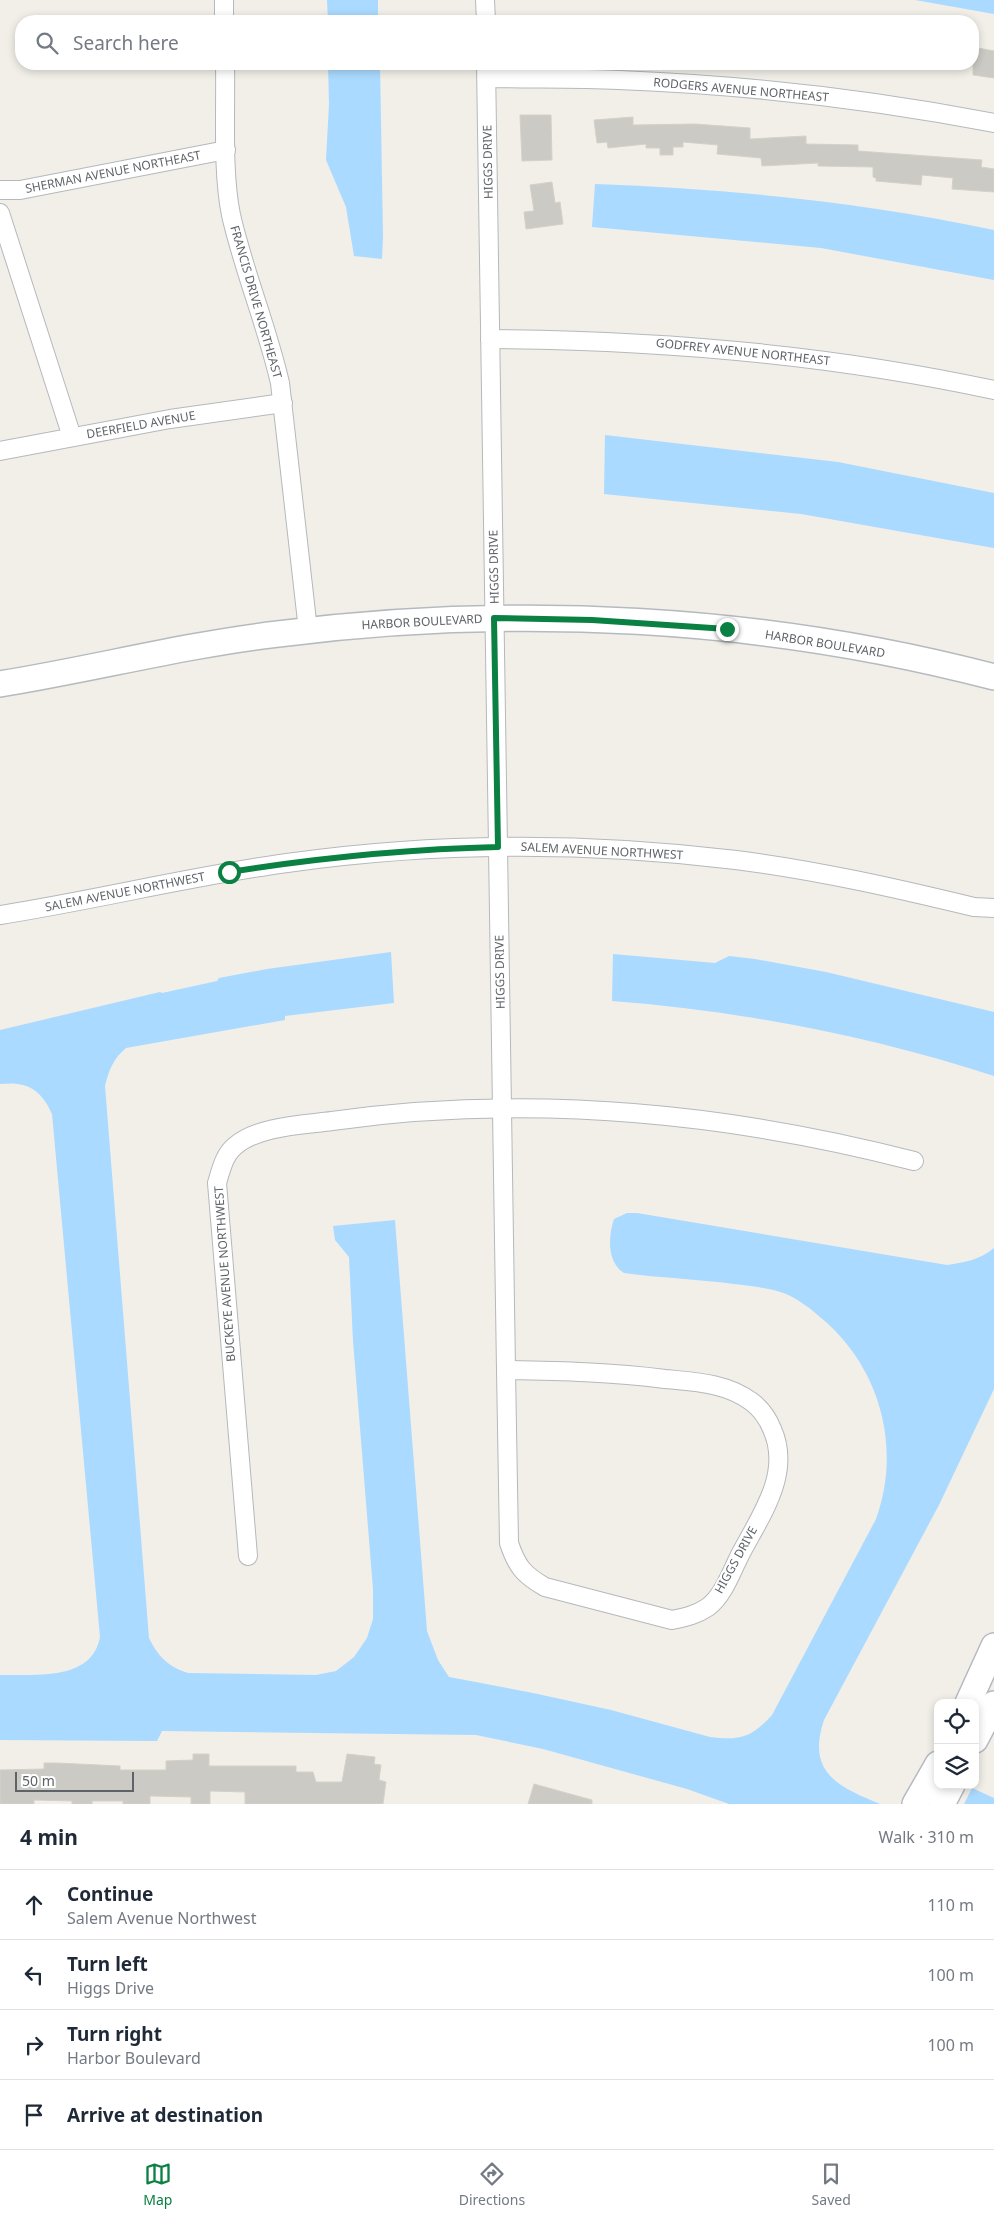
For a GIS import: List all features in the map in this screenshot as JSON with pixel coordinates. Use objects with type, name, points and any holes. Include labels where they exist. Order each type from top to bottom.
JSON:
[{"type":"street","points":[[224,0],[224,15]]},
{"type":"street","points":[[485,0],[486,15]]},
{"type":"street","name":"FRANCIS DRIVE NORTHEAST","points":[[225,70],[228,195],[231,215],[272,345],[283,403],[308,630]]},
{"type":"street","name":"RODGERS AVENUE NORTHEAST","points":[[486,71],[704,84],[791,92],[877,103],[994,123]]},
{"type":"street","name":"HIGGS DRIVE","points":[[486,71],[494,618],[498,847],[506,1370],[509,1543],[515,1562],[528,1577],[545,1587],[672,1620],[692,1616],[709,1606],[721,1591],[771,1495],[778,1476],[779,1456],[776,1437],[768,1419],[754,1404],[738,1392],[719,1386],[632,1375],[570,1371],[506,1370]]},
{"type":"street","name":"SHERMAN AVENUE NORTHEAST","points":[[0,190],[20,190],[226,150]]},
{"type":"street","points":[[0,213],[72,437]]},
{"type":"street","name":"GODFREY AVENUE NORTHEAST","points":[[490,339],[627,342],[724,348],[801,356],[907,372],[994,390]]},
{"type":"street","name":"DEERFIELD AVENUE","points":[[0,451],[170,419],[283,403]]},
{"type":"street","name":"HARBOR BOULEVARD","points":[[0,684],[173,650],[308,630],[393,623],[494,618],[592,620],[727,629],[886,653],[994,677]]},
{"type":"street","name":"SALEM AVENUE NORTHWEST","points":[[0,915],[288,863],[378,853],[498,847],[556,847],[646,851],[736,860],[825,874],[974,907],[994,908]]},
{"type":"street","name":"BUCKEYE AVENUE NORTHWEST","points":[[248,1556],[218,1183],[222,1164],[233,1147],[250,1136],[287,1127],[439,1110],[502,1108],[578,1109],[654,1114],[730,1123],[806,1136],[914,1161]]},
{"type":"street","points":[[970,1699],[994,1646]]},
{"type":"street","points":[[979,1732],[994,1704]]},
{"type":"street","points":[[916,1804],[934,1771]]},
{"type":"street","points":[[942,1804],[950,1789]]},
{"type":"water","points":[[327,0],[378,0],[378,15],[328,15]]},
{"type":"water","points":[[915,0],[994,0],[994,14]]},
{"type":"water","points":[[328,70],[380,70],[382,259],[354,256],[346,207],[326,160],[329,104]]},
{"type":"water","points":[[595,184],[695,189],[796,198],[945,220],[994,230],[994,280],[821,248],[592,227]]},
{"type":"water","points":[[605,435],[838,462],[994,493],[994,548],[801,514],[604,494]]},
{"type":"water","points":[[391,952],[394,1003],[285,1016],[285,1020],[126,1048],[112,1065],[108,1075],[105,1086],[149,1638],[152,1644],[164,1660],[175,1668],[188,1673],[316,1675],[336,1671],[354,1657],[367,1638],[373,1619],[373,1589],[353,1341],[349,1257],[335,1240],[333,1226],[395,1220],[427,1631],[438,1660],[449,1677],[611,1710],[710,1737],[738,1738],[752,1733],[772,1715],[876,1519],[884,1492],[887,1464],[886,1436],[880,1409],[871,1383],[858,1359],[841,1337],[804,1304],[774,1290],[720,1282],[624,1273],[614,1262],[610,1249],[614,1219],[627,1213],[637,1213],[947,1265],[978,1258],[994,1248],[994,1389],[939,1505],[824,1720],[820,1738],[819,1753],[823,1765],[830,1776],[851,1791],[880,1804],[729,1804],[687,1789],[543,1749],[476,1735],[162,1731],[157,1741],[0,1740],[0,1675],[44,1674],[74,1669],[86,1662],[95,1652],[100,1637],[52,1114],[43,1098],[32,1088],[10,1083],[0,1084],[0,1030],[160,992],[217,981],[219,978],[267,969]]},
{"type":"water","points":[[613,954],[715,963],[729,956],[755,959],[826,972],[994,1012],[994,1076],[900,1049],[805,1027],[709,1011],[612,1001]]},
{"type":"water","points":[[972,1789],[994,1798],[994,1804],[964,1804]]},
{"type":"building","points":[[979,48],[994,51],[994,78],[973,75],[973,70],[979,70]]},
{"type":"building","points":[[520,115],[551,115],[552,160],[522,161]]},
{"type":"building","points":[[633,117],[633,125],[695,124],[750,128],[750,139],[806,136],[806,144],[858,145],[858,151],[982,160],[981,167],[994,169],[994,192],[952,189],[953,178],[922,175],[921,185],[876,181],[876,178],[873,177],[873,167],[818,166],[818,163],[762,166],[761,158],[717,154],[718,145],[683,142],[683,147],[673,147],[673,155],[660,155],[660,148],[646,148],[646,144],[608,148],[607,142],[597,143],[594,120]]},
{"type":"building","points":[[552,182],[555,203],[560,202],[563,224],[526,229],[524,212],[534,211],[530,185]]},
{"type":"building","points":[[193,1754],[209,1754],[209,1766],[296,1766],[296,1772],[313,1772],[316,1782],[342,1782],[347,1754],[375,1757],[374,1764],[381,1765],[379,1780],[386,1782],[383,1804],[245,1804],[245,1792],[210,1791],[210,1804],[191,1804],[191,1797],[150,1796],[150,1804],[123,1804],[123,1801],[92,1801],[92,1804],[72,1804],[72,1801],[34,1800],[34,1804],[0,1804],[0,1770],[44,1769],[44,1763],[57,1763],[120,1766],[120,1770],[166,1770],[166,1761],[193,1760]]},
{"type":"building","points":[[534,1784],[592,1800],[592,1804],[528,1804]]},
{"type":"route","points":[[229,872],[378,853],[498,847],[494,618],[660,623],[727,629]]}]
